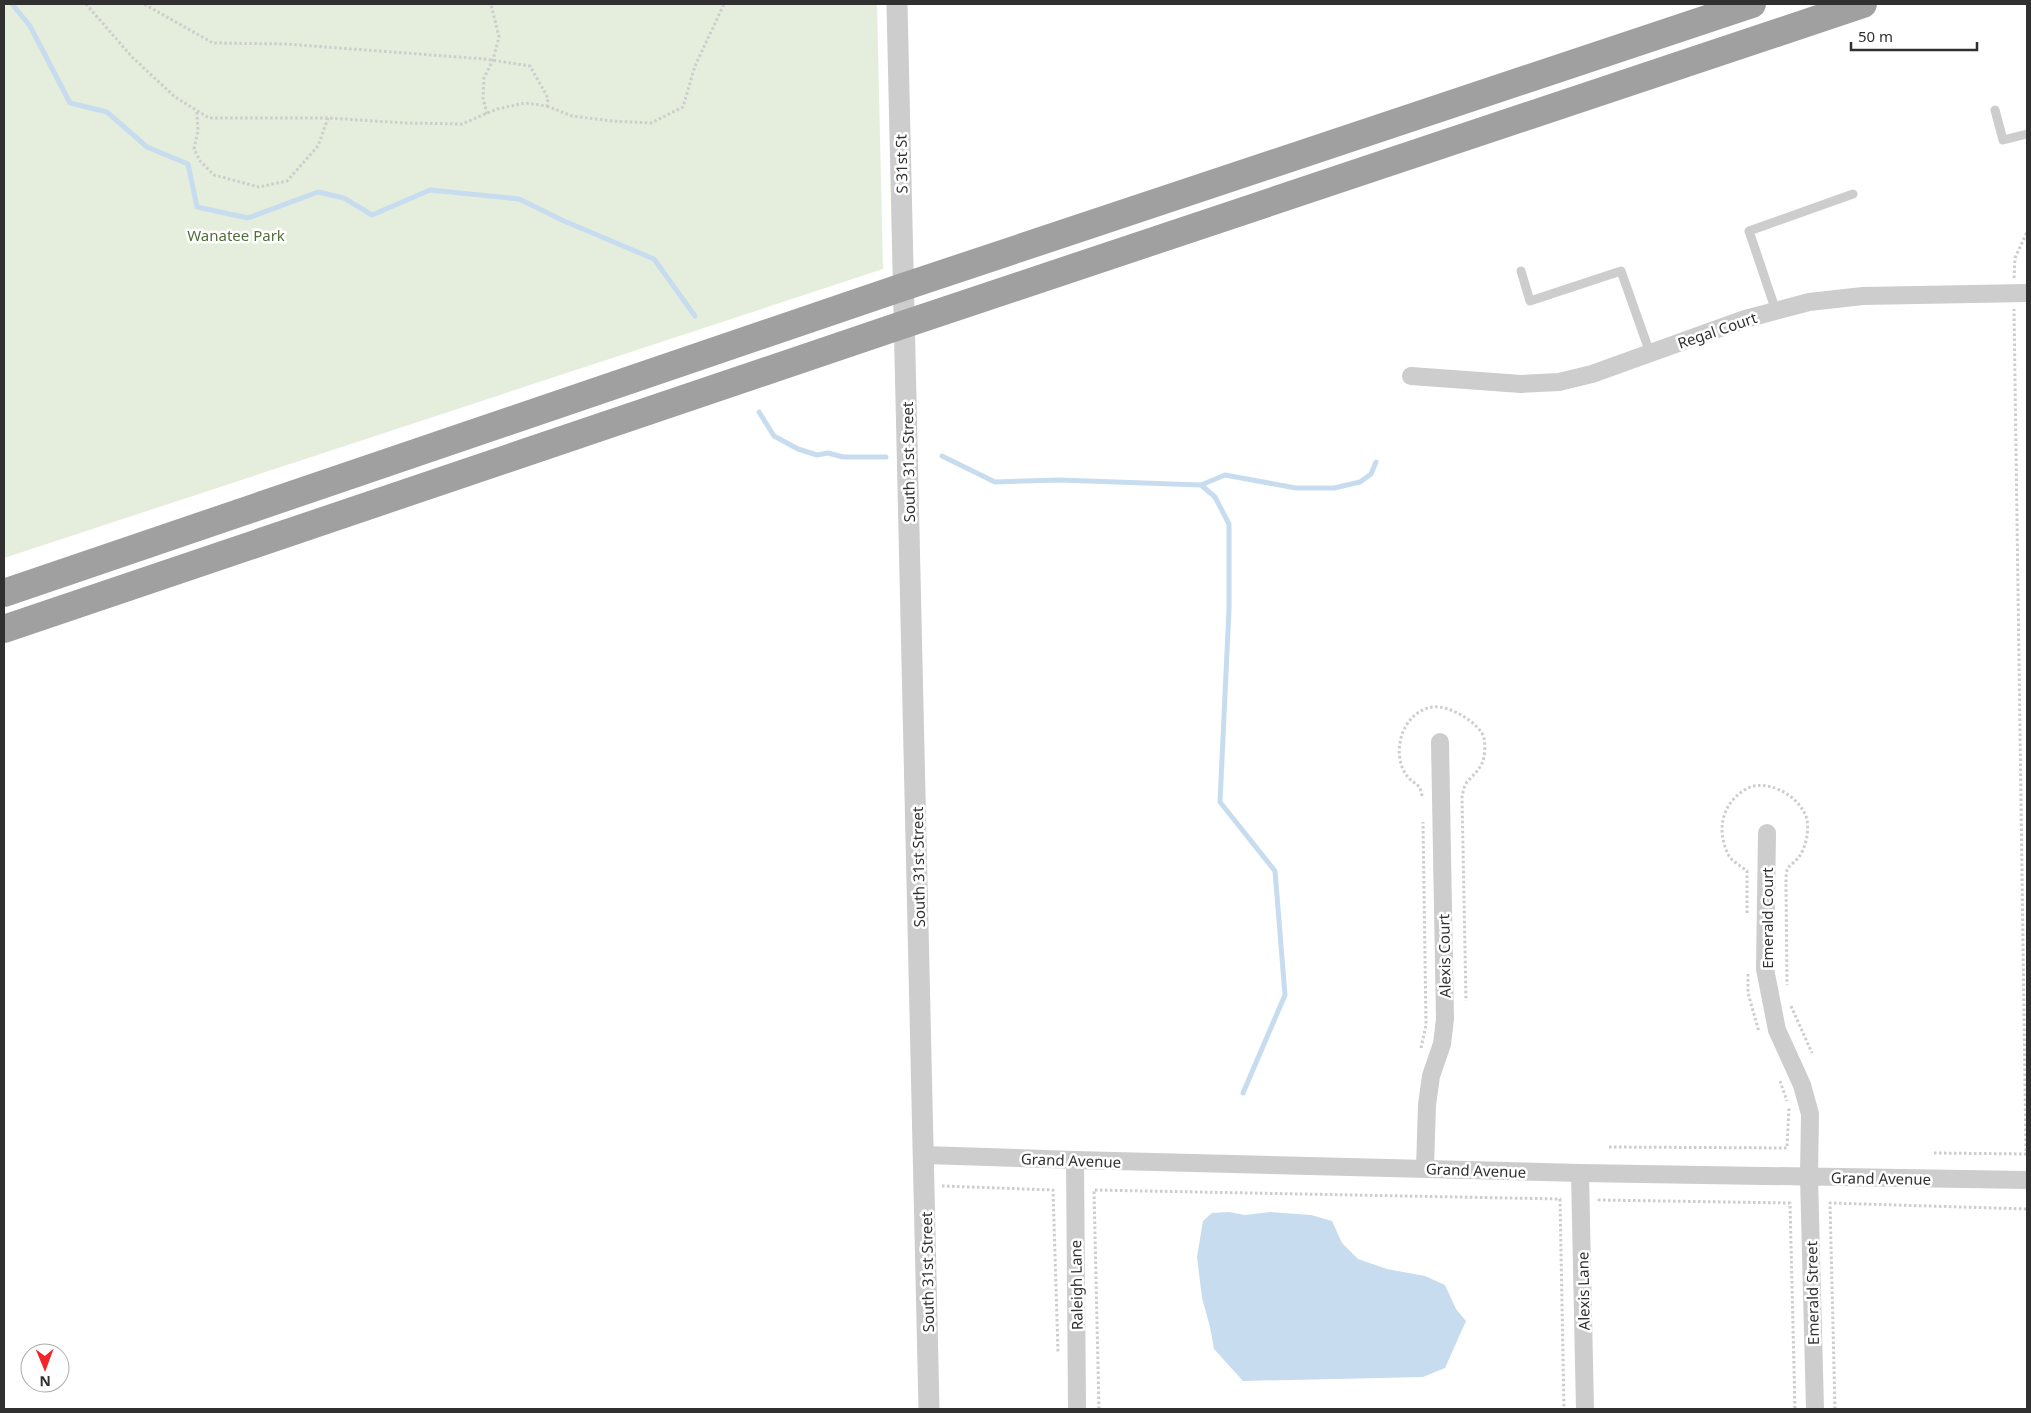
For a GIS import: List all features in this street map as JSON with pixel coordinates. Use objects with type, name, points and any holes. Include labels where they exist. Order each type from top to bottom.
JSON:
[{"type":"highway","points":[[4,593],[903,287],[1752,4]]},
{"type":"highway","points":[[4,629],[905,324],[1863,4]]},
{"type":"street","name":"S 31st St","points":[[898,4],[905,324]]},
{"type":"street","name":"Regal Court","points":[[1411,376],[1521,384],[1559,382],[1592,374],[1745,319],[1809,302],[1863,296],[2018,292]]},
{"type":"street","name":"South 31st Street","points":[[905,324],[925,1155],[929,1409]]},
{"type":"street","name":"Alexis Court","points":[[1425,1168],[1427,1105],[1431,1076],[1442,1044],[1445,1019],[1440,742]]},
{"type":"street","name":"Emerald Court","points":[[1767,833],[1765,969],[1778,1030],[1802,1085],[1810,1114],[1809,1176]]},
{"type":"street","name":"Grand Avenue","points":[[925,1155],[1580,1172],[2027,1180]]},
{"type":"street","name":"Raleigh Lane","points":[[1074,1160],[1077,1409]]},
{"type":"street","name":"Alexis Lane","points":[[1580,1172],[1585,1409]]},
{"type":"street","name":"Emerald Street","points":[[1809,1176],[1815,1409]]},
{"type":"lane","points":[[1995,110],[2004,140],[2027,134]]},
{"type":"lane","points":[[1776,311],[1749,231],[1853,194]]},
{"type":"lane","points":[[1521,271],[1530,301],[1621,271],[1650,353]]},
{"type":"path","points":[[86,4],[132,57],[175,97],[209,118],[328,118],[405,123],[462,124],[487,114],[525,103],[547,106],[572,116],[652,123],[683,107],[695,66],[724,4]]},
{"type":"path","points":[[144,4],[213,43],[286,44],[492,60],[530,66],[548,98],[547,106]]},
{"type":"path","points":[[487,114],[482,98],[484,78],[499,37],[491,4]]},
{"type":"path","points":[[198,111],[198,132],[194,149],[200,161],[214,175],[259,187],[286,181],[318,146],[328,118]]},
{"type":"path","points":[[1934,1153],[2026,1154],[2018,292],[2015,258],[2027,232]]},
{"type":"path","points":[[938,1185],[1054,1190],[1058,1359]]},
{"type":"path","points":[[1099,1409],[1094,1190],[1560,1199],[1564,1409]]},
{"type":"path","points":[[1599,1210],[1599,1200],[1790,1203],[1795,1409]]},
{"type":"path","points":[[1835,1409],[1830,1203],[2027,1209]]},
{"type":"green space","name":"Wanatee Park","points":[[4,4],[877,4],[883,269],[4,558]]},
{"type":"water","points":[[1229,1212],[1245,1215],[1270,1212],[1311,1215],[1332,1221],[1342,1243],[1358,1259],[1387,1269],[1425,1276],[1445,1285],[1456,1309],[1466,1321],[1445,1368],[1423,1377],[1243,1381],[1214,1349],[1202,1298],[1197,1257],[1203,1221],[1212,1213]]},
{"type":"waterway","points":[[12,4],[30,26],[70,103],[107,112],[147,147],[188,164],[197,207],[248,218],[318,192],[344,198],[372,215],[430,190],[519,199],[564,221],[654,259],[695,316]]},
{"type":"waterway","points":[[759,412],[774,436],[798,449],[817,455],[828,453],[843,457],[886,457]]},
{"type":"waterway","points":[[942,456],[995,482],[1059,480],[1201,485],[1225,475],[1296,488],[1334,488],[1360,482],[1371,474],[1376,462]]},
{"type":"waterway","points":[[1201,485],[1215,497],[1229,524],[1229,609],[1220,802],[1275,871],[1285,995],[1243,1093]]}]
